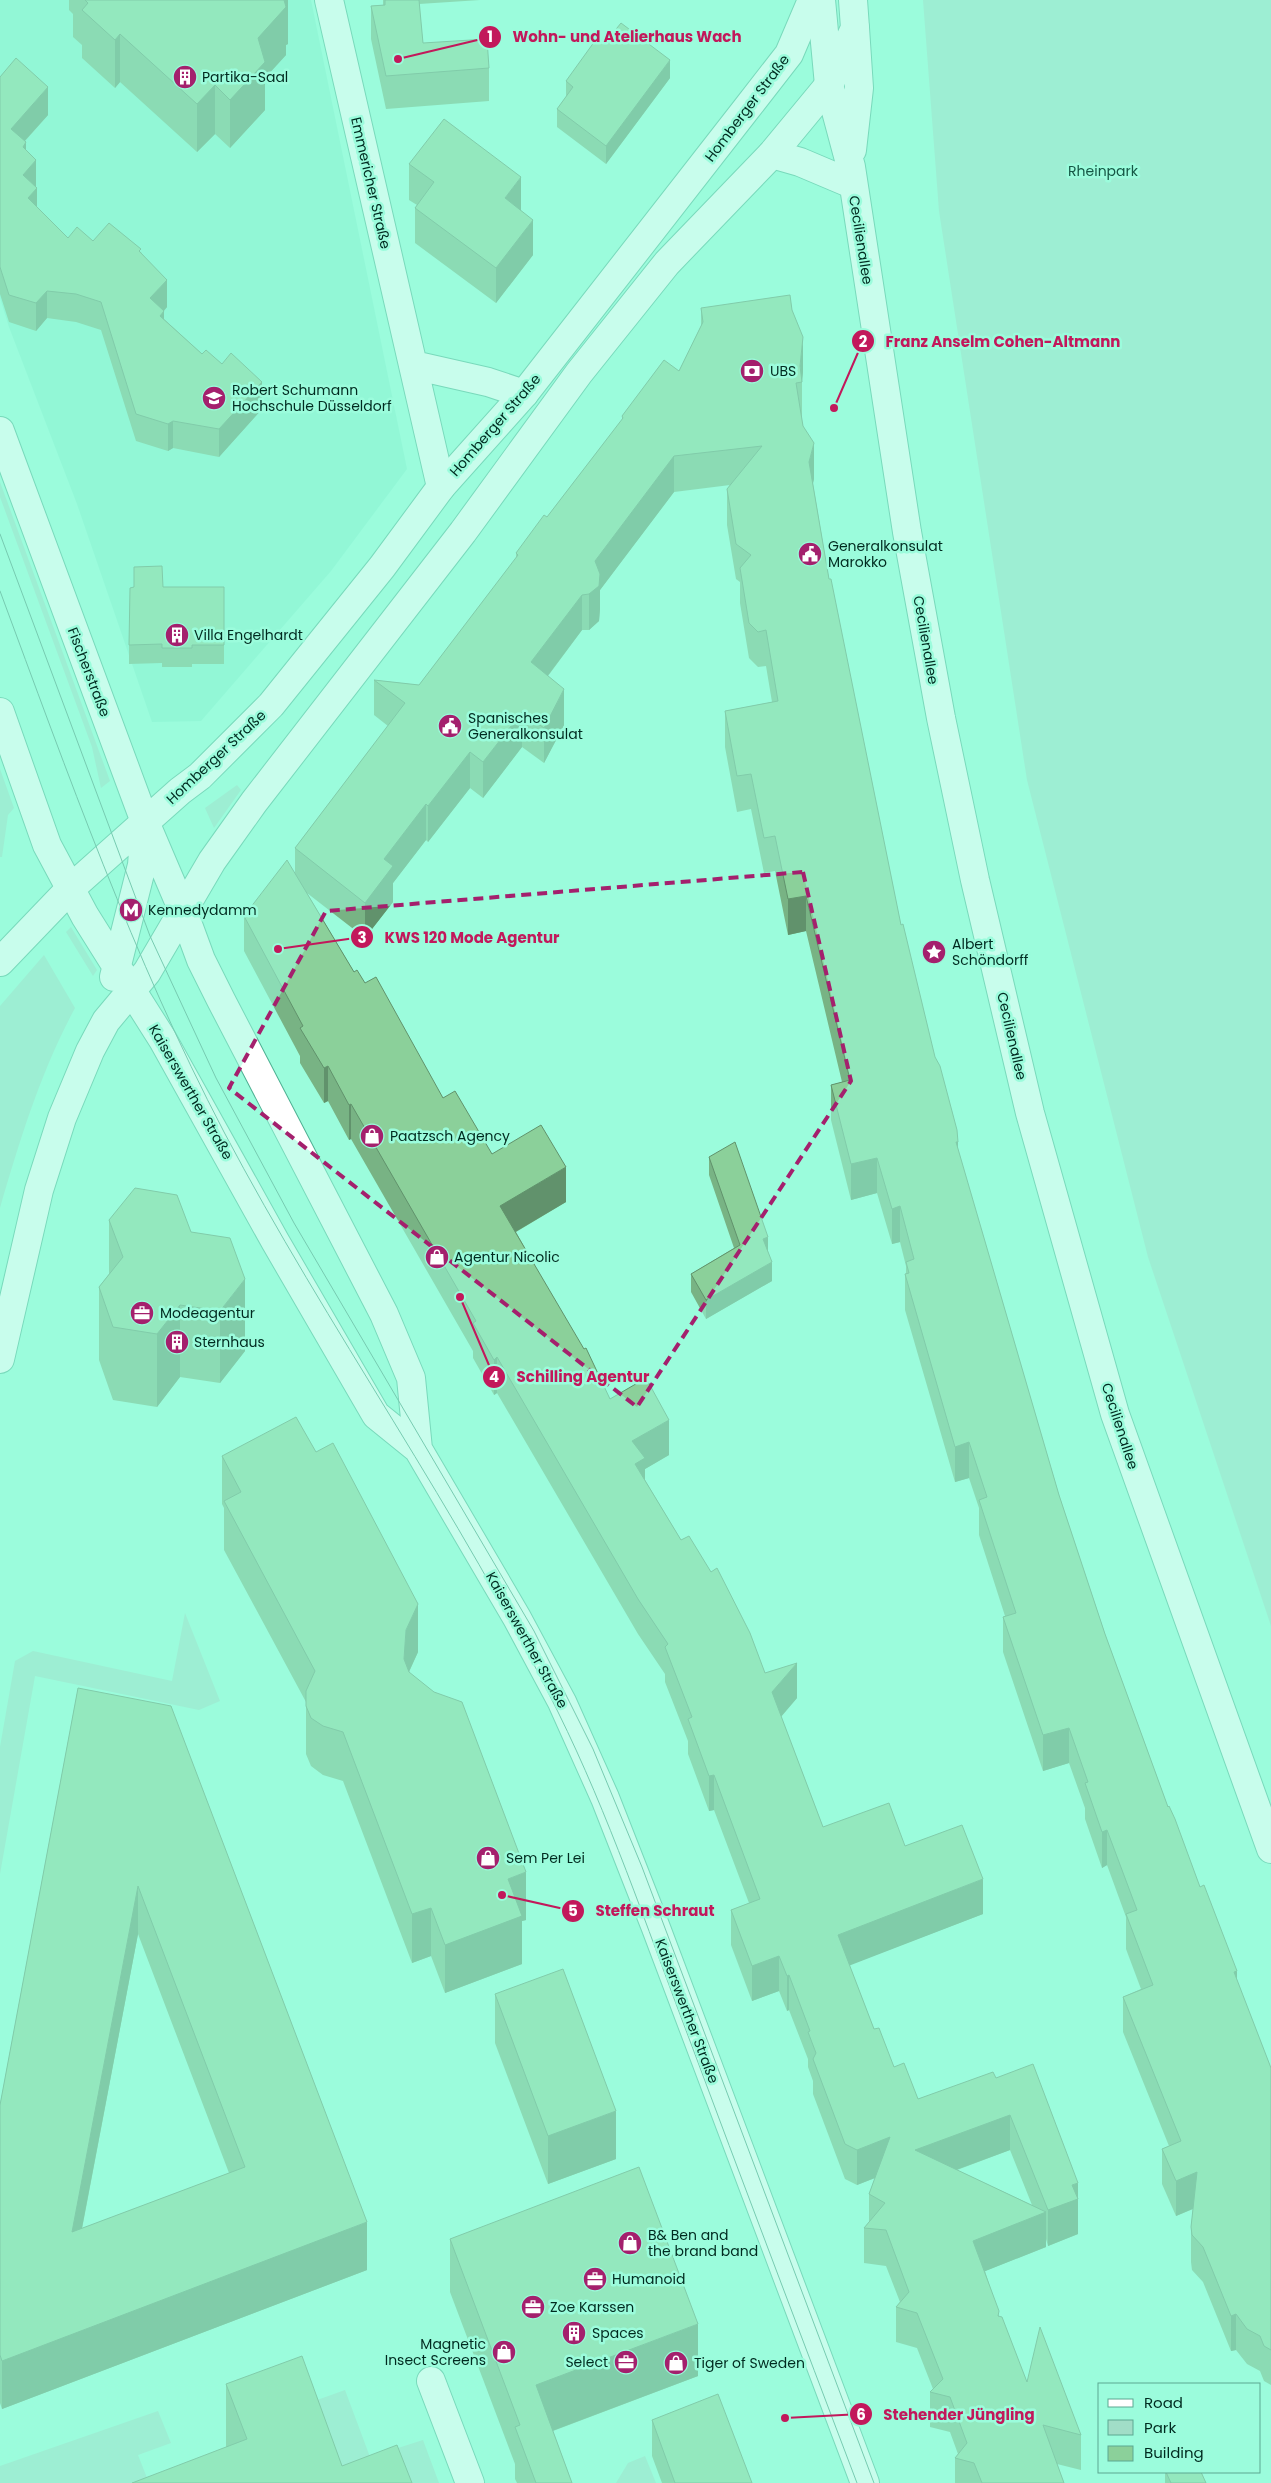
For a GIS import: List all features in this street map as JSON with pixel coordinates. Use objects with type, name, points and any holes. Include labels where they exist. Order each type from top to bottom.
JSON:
[{"type":"street","name":"Emmericher Straße","points":[[330,0],[441,487]]},
{"type":"street","name":"Homberger Straße","points":[[70,888],[200,776],[271,705],[382,567],[441,487],[524,394],[789,54],[812,0]]},
{"type":"street","name":"Cecilienallee","points":[[821,0],[829,85],[851,175],[906,532],[974,880],[1030,1113],[1115,1414],[1271,1849]]},
{"type":"street","name":"Cecilienallee","points":[[851,175],[859,88],[853,0]]},
{"type":"street","points":[[0,1359],[39,1190],[62,1118],[90,1050],[106,1021],[147,972],[212,861],[254,802],[463,532],[579,373],[667,263],[772,154],[829,85],[855,28]]},
{"type":"street","points":[[772,154],[851,175]]},
{"type":"street","points":[[413,365],[488,382],[524,394]]},
{"type":"street","name":"Fischerstraße","points":[[0,431],[145,822],[182,911]]},
{"type":"street","name":"Kaiserswerther Straße","points":[[0,712],[47,845],[70,888],[163,1040],[275,1241],[376,1415],[418,1449],[517,1618],[558,1694],[605,1798],[660,1937],[865,2483]]},
{"type":"street","points":[[106,1021],[116,965],[142,865],[145,822]]},
{"type":"street","points":[[0,962],[70,888]]},
{"type":"street","name":"Kaiserswerther Straße","points":[[182,911],[201,960],[221,1000],[384,1314],[411,1378],[418,1449]]},
{"type":"street","points":[[431,2381],[470,2483]]},
{"type":"highlighted area","points":[[803,872],[851,1081],[637,1407],[229,1088],[326,911]]},
{"type":"shaded area","name":"Robert Schumann Hochschule Düsseldorf","points":[[0,0],[311,0],[407,469],[331,571],[201,721],[152,722],[77,504],[9,327],[0,298]]},
{"type":"green space","name":"Rheinpark","points":[[923,0],[1271,0],[1271,1626],[1148,1257],[1027,780],[939,211]]},
{"type":"green space","points":[[0,482],[110,781],[101,788],[92,747],[0,497]]},
{"type":"green space","points":[[0,769],[14,808],[8,815],[2,857],[0,857]]},
{"type":"green space","points":[[237,785],[241,790],[214,828],[205,808]]},
{"type":"green space","points":[[71,927],[97,970],[93,976],[66,932]]},
{"type":"green space","points":[[44,955],[75,1008],[42,1081],[0,1208],[0,1006]]},
{"type":"green space","points":[[185,1613],[220,1701],[199,1710],[35,1676],[0,1874],[0,1747],[15,1661],[33,1651],[172,1681]]},
{"type":"green space","points":[[345,2390],[370,2457],[423,2440],[439,2483],[346,2483],[270,2417]]},
{"type":"green space","points":[[158,2411],[171,2443],[138,2455],[149,2483],[0,2483],[0,2466]]},
{"type":"green space","points":[[645,2456],[656,2483],[616,2483],[628,2463]]},
{"type":"building","points":[[85,0],[284,0],[286,7],[258,38],[265,62],[230,100],[215,85],[197,104],[120,34],[115,40],[82,10],[88,3]]},
{"type":"building","points":[[385,0],[419,0],[423,43],[487,39],[489,68],[386,76],[371,6],[385,5]]},
{"type":"building","points":[[621,23],[670,60],[606,146],[557,109],[573,87],[566,81],[597,38],[604,44]]},
{"type":"building","points":[[16,58],[48,87],[11,129],[26,142],[23,147],[36,160],[23,175],[37,188],[28,198],[68,238],[77,227],[93,241],[109,223],[141,249],[139,251],[167,280],[150,298],[164,311],[160,316],[202,354],[206,350],[222,364],[231,353],[262,382],[219,429],[173,421],[168,424],[136,414],[101,302],[76,294],[47,291],[36,303],[9,295],[0,267],[0,77]]},
{"type":"building","points":[[444,119],[521,177],[505,198],[533,220],[496,268],[415,208],[434,182],[409,164]]},
{"type":"building","points":[[790,295],[792,310],[803,337],[800,366],[802,382],[796,383],[803,426],[814,443],[809,462],[829,579],[831,579],[901,925],[903,924],[935,1057],[940,1066],[957,1130],[958,1142],[956,1142],[1059,1495],[1105,1634],[1168,1807],[1175,1819],[1200,1887],[1204,1885],[1237,1971],[1234,1972],[1271,2068],[1271,2350],[1264,2346],[1260,2336],[1247,2329],[1236,2314],[1231,2316],[1203,2247],[1192,2235],[1191,2227],[1197,2172],[1176,2181],[1162,2149],[1181,2141],[1123,1997],[1153,1985],[1126,1914],[1137,1910],[1107,1830],[1102,1832],[1085,1783],[1088,1782],[1069,1728],[1043,1735],[1003,1617],[1016,1613],[979,1500],[987,1497],[969,1442],[955,1447],[905,1274],[909,1273],[906,1262],[914,1259],[900,1206],[892,1209],[877,1158],[851,1164],[831,1085],[850,1080],[806,896],[788,899],[775,836],[764,838],[751,774],[737,776],[725,711],[778,701],[766,630],[758,632],[749,623],[740,568],[751,555],[736,544],[727,489],[762,446],[674,456],[595,561],[600,574],[599,586],[589,594],[582,595],[531,662],[564,689],[544,728],[522,712],[483,762],[470,752],[428,806],[426,804],[384,859],[393,866],[365,903],[295,848],[405,703],[374,680],[419,685],[518,555],[516,553],[544,515],[547,517],[623,418],[622,416],[664,360],[679,371],[703,322],[701,308]]},
{"type":"building","name":"Villa Engelhardt","points":[[162,566],[163,587],[224,587],[224,645],[192,645],[192,648],[162,648],[162,644],[129,645],[130,588],[134,587],[134,567]]},
{"type":"building","points":[[287,860],[354,972],[357,970],[365,983],[376,977],[443,1098],[455,1091],[492,1154],[541,1125],[566,1167],[500,1206],[584,1349],[586,1348],[610,1399],[646,1378],[669,1420],[632,1441],[645,1458],[635,1464],[681,1540],[689,1536],[711,1572],[717,1568],[750,1633],[765,1673],[797,1663],[772,1692],[823,1827],[889,1803],[905,1846],[962,1825],[983,1879],[838,1935],[874,2029],[879,2028],[894,2067],[904,2063],[918,2099],[993,2072],[996,2078],[1033,2064],[1078,2183],[1072,2185],[1078,2199],[1048,2210],[1010,2115],[915,2150],[1046,2212],[973,2241],[999,2311],[998,2316],[1002,2317],[1027,2382],[1040,2327],[1081,2435],[1043,2425],[1064,2483],[982,2483],[974,2463],[955,2458],[967,2443],[950,2397],[930,2392],[943,2379],[917,2313],[896,2307],[909,2292],[886,2230],[864,2228],[885,2203],[869,2194],[890,2137],[857,2150],[845,2144],[813,2059],[816,2053],[808,2032],[810,2031],[789,1975],[787,1976],[779,1956],[752,1966],[731,1910],[760,1899],[714,1775],[709,1776],[688,1719],[692,1717],[665,1647],[668,1644],[638,1599],[497,1357],[494,1360],[473,1323],[476,1321],[351,1104],[349,1105],[328,1066],[324,1068],[300,1028],[303,1026],[244,916]]},
{"type":"building","points":[[735,1142],[768,1237],[763,1239],[772,1262],[706,1300],[691,1274],[740,1245],[709,1157]]},
{"type":"building","points":[[135,1188],[177,1195],[191,1232],[230,1238],[245,1279],[220,1311],[180,1305],[157,1334],[113,1327],[99,1287],[123,1257],[109,1220]]},
{"type":"building","points":[[296,1417],[316,1452],[333,1443],[418,1604],[406,1630],[404,1659],[409,1672],[434,1692],[462,1702],[526,1872],[508,1879],[522,1916],[445,1945],[431,1908],[412,1914],[343,1732],[323,1726],[311,1718],[306,1706],[306,1691],[315,1671],[224,1501],[241,1492],[222,1456]]},
{"type":"building","points":[[78,1688],[171,1706],[367,2222],[2,2361],[0,2355],[0,2105]],"holes":[[[138,1886],[245,2167],[72,2232]]]},
{"type":"building","points":[[563,1969],[616,2111],[548,2136],[495,1994]]},
{"type":"building","points":[[639,2167],[698,2324],[536,2385],[572,2483],[536,2483],[515,2427],[520,2425],[450,2239]]},
{"type":"building","points":[[302,2356],[342,2466],[397,2445],[412,2483],[132,2483],[247,2439],[226,2384]]},
{"type":"building","points":[[718,2394],[752,2483],[675,2483],[652,2420]]},
{"type":"building","points":[[1166,2473],[1201,2473],[1206,2483],[1171,2483]]},
{"type":"tram line","points":[[0,534],[150,936],[216,1078],[294,1223],[534,1631],[593,1749],[642,1867],[874,2483]]},
{"type":"tram line","points":[[0,591],[103,865],[160,1000],[191,1066],[224,1132],[306,1278],[479,1565],[520,1638],[577,1751],[626,1871],[857,2483]]},
{"type":"place","name":"Wohn- und Atelierhaus Wach","points":[[398,59]]},
{"type":"place","name":"Partika-Saal","points":[[185,77]]},
{"type":"place","name":"UBS","points":[[752,371]]},
{"type":"place","name":"Robert Schumann Hochschule Düsseldorf","points":[[214,398]]},
{"type":"place","name":"Franz Anselm Cohen-Altmann","points":[[834,408]]},
{"type":"place","name":"Generalkonsulat Marokko","points":[[810,554]]},
{"type":"place","name":"Villa Engelhardt","points":[[177,635]]},
{"type":"place","name":"Spanisches Generalkonsulat","points":[[450,726]]},
{"type":"place","name":"Kennedydamm","points":[[131,910]]},
{"type":"place","name":"KWS 120 Mode Agentur","points":[[278,949]]},
{"type":"place","name":"Albert Schöndorff","points":[[934,952]]},
{"type":"place","name":"Paatzsch Agency","points":[[372,1136]]},
{"type":"place","name":"Agentur Nicolic","points":[[437,1257]]},
{"type":"place","name":"Schilling Agentur","points":[[460,1297]]},
{"type":"place","name":"Modeagentur","points":[[142,1313]]},
{"type":"place","name":"Sternhaus","points":[[177,1342]]},
{"type":"place","name":"Sem Per Lei","points":[[488,1858]]},
{"type":"place","name":"Steffen Schraut","points":[[502,1895]]},
{"type":"place","name":"B& Ben and the brand band","points":[[630,2243]]},
{"type":"place","name":"Humanoid","points":[[595,2279]]},
{"type":"place","name":"Zoe Karssen","points":[[533,2307]]},
{"type":"place","name":"Spaces","points":[[574,2333]]},
{"type":"place","name":"Magnetic Insect Screens","points":[[504,2352]]},
{"type":"place","name":"Select","points":[[626,2362]]},
{"type":"place","name":"Tiger of Sweden","points":[[676,2363]]},
{"type":"place","name":"Stehender Jüngling","points":[[785,2418]]}]
